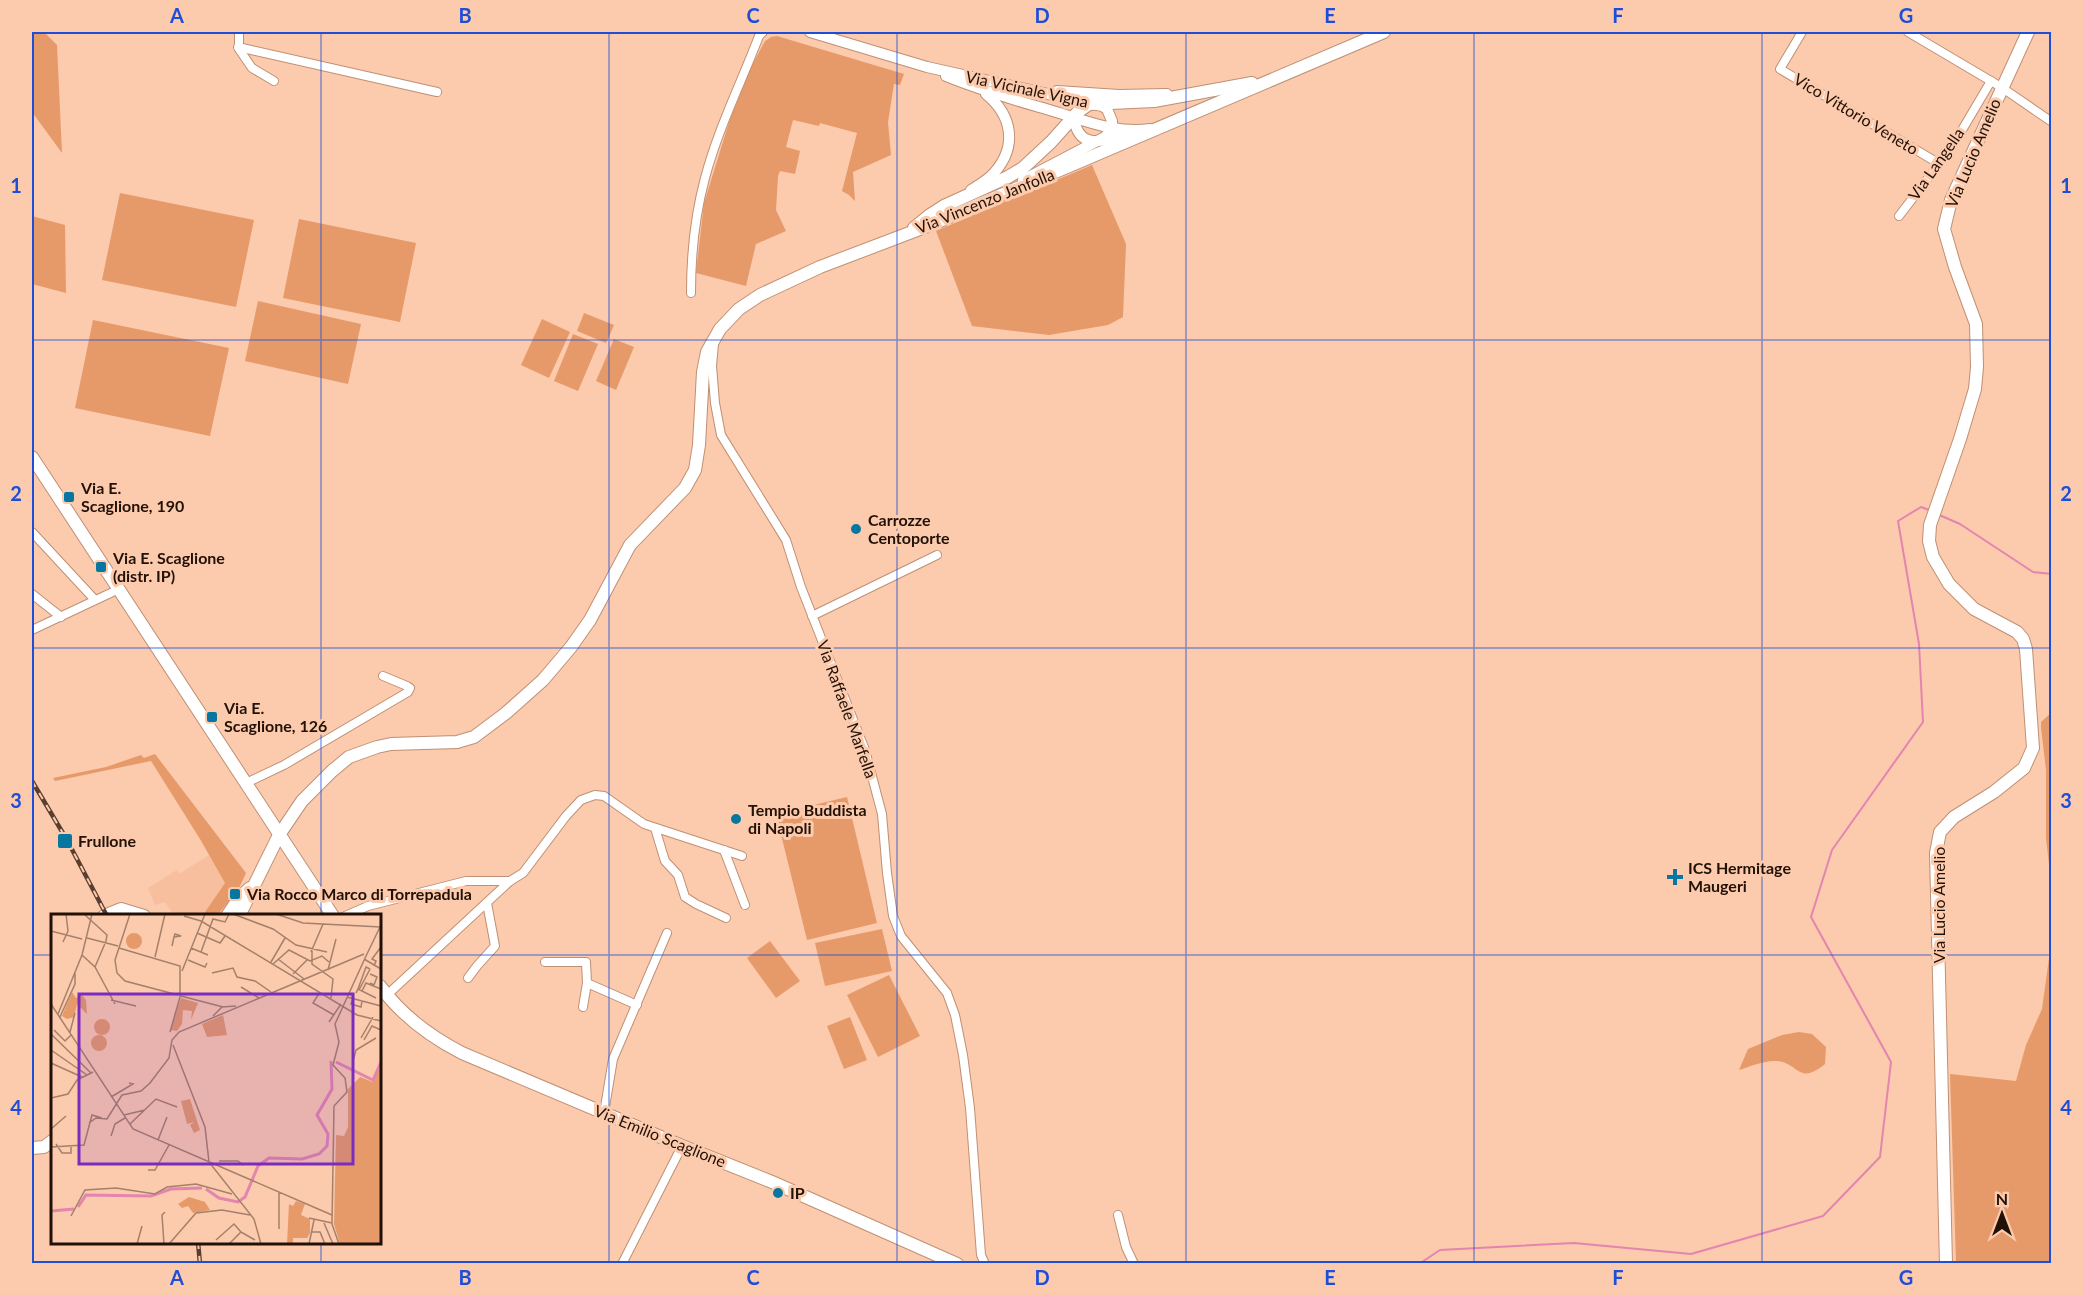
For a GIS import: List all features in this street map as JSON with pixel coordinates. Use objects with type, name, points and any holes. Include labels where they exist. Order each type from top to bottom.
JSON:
[{"type":"main road","name":"Via Lucio Amelio","points":[[1946,1263],[1936,853],[1940,832],[1954,817],[1994,792],[2024,768],[2033,748],[2026,649],[2023,639],[2017,632],[1974,609],[1949,585],[1933,557],[1929,541],[1930,525],[1975,389],[1978,344],[1976,324],[1944,229],[1951,200],[1996,84],[2028,32]]},
{"type":"main road","name":"Via Vincenzo Janfolla","points":[[909,232],[997,197],[1374,33]]},
{"type":"main road","name":"Via Vincenzo Janfolla","points":[[909,232],[930,214],[1023,168],[1083,107],[1095,104],[1154,101],[1270,80]]},
{"type":"main road","points":[[240,914],[279,835],[313,789],[349,757],[362,751],[391,744],[465,741],[474,737],[506,713],[543,680],[571,647],[590,620],[630,545],[686,488],[695,470],[699,445],[703,372],[707,352],[714,337],[739,309],[760,295],[820,267],[909,232]]},
{"type":"main road","points":[[32,457],[117,590],[332,914]]},
{"type":"main road","points":[[228,914],[239,898],[251,888]]},
{"type":"main road","points":[[107,914],[121,909],[140,914]]},
{"type":"main road","name":"Via Emilio Scaglione","points":[[383,990],[414,1024],[462,1053],[772,1182],[957,1263]]},
{"type":"main road","points":[[32,1148],[44,1147],[51,1143]]},
{"type":"street","points":[[239,32],[238,46],[252,68],[274,81]]},
{"type":"street","name":"Via Vicinale Vigna","points":[[810,32],[927,67],[1095,104],[1107,109],[1112,128]]},
{"type":"street","name":"Vico Vittorio Veneto","points":[[1802,32],[1780,69],[1938,163]]},
{"type":"street","points":[[692,293],[695,233],[705,178],[729,107],[760,33]]},
{"type":"street","points":[[1913,33],[1996,84],[2052,123]]},
{"type":"street","points":[[238,46],[438,92]]},
{"type":"street","name":"Via Vicinale Vigna","points":[[927,67],[981,90],[1112,128],[1137,131],[1158,128]]},
{"type":"street","name":"Via Langella","points":[[1899,216],[1952,147],[1996,84]]},
{"type":"street","points":[[1027,89],[1119,95],[1205,92]]},
{"type":"street","name":"Via Vicinale Vigna","points":[[957,200],[992,175],[999,166],[1007,147],[1008,123],[1004,113],[997,103],[981,90]]},
{"type":"street","points":[[1074,117],[1079,135],[1089,141],[1101,141],[1112,128]]},
{"type":"street","points":[[997,197],[1024,180],[1101,141],[1137,131]]},
{"type":"street","name":"Via Raffaele Marfella","points":[[714,337],[713,375],[721,435],[786,540],[801,587],[865,750],[882,813],[893,916],[902,936],[947,993],[955,1015],[970,1108],[981,1255],[985,1263]]},
{"type":"street","points":[[32,532],[95,600]]},
{"type":"street","points":[[812,616],[937,555]]},
{"type":"street","points":[[32,630],[117,590]]},
{"type":"street","points":[[32,594],[60,617]]},
{"type":"street","points":[[246,783],[284,765],[408,692],[410,688],[407,686],[382,676]]},
{"type":"street","points":[[383,990],[510,881],[523,873],[566,816],[581,800],[589,796],[604,796],[644,824],[742,856]]},
{"type":"street","points":[[655,828],[665,861],[678,875],[685,897],[726,918]]},
{"type":"street","points":[[724,850],[745,905]]},
{"type":"street","points":[[348,914],[368,906],[456,883],[510,881]]},
{"type":"street","points":[[468,978],[495,946],[486,903]]},
{"type":"street","points":[[604,1113],[613,1059],[667,933]]},
{"type":"street","points":[[546,962],[586,962],[587,983],[582,1007]]},
{"type":"street","points":[[587,983],[636,1005]]},
{"type":"street","points":[[622,1263],[682,1146]]},
{"type":"street","points":[[1118,1215],[1126,1247],[1134,1263]]},
{"type":"shaded area","points":[[32,32],[44,32],[57,45],[62,153],[32,112]]},
{"type":"shaded area","points":[[777,36],[904,74],[900,85],[894,84],[888,122],[891,155],[853,172],[855,201],[842,191],[857,133],[820,123],[819,126],[793,120],[786,147],[800,151],[795,174],[780,171],[778,176],[776,210],[786,231],[756,244],[746,286],[696,273],[704,203],[730,119],[750,69],[765,41]]},
{"type":"shaded area","points":[[1092,165],[1126,244],[1123,317],[1108,325],[1049,335],[972,326],[936,231]]},
{"type":"shaded area","points":[[120,193],[254,220],[236,307],[102,280]]},
{"type":"shaded area","points":[[32,216],[65,225],[66,293],[32,284]]},
{"type":"shaded area","points":[[299,219],[416,243],[400,322],[283,298]]},
{"type":"shaded area","points":[[258,301],[361,324],[348,384],[245,361]]},
{"type":"shaded area","points":[[584,313],[614,325],[606,343],[577,331]]},
{"type":"shaded area","points":[[542,319],[570,332],[549,378],[521,365]]},
{"type":"shaded area","points":[[93,320],[229,348],[210,436],[75,408]]},
{"type":"shaded area","points":[[573,334],[598,344],[578,391],[554,381]]},
{"type":"shaded area","points":[[614,339],[634,347],[616,390],[596,381]]},
{"type":"shaded area","points":[[2051,713],[2051,881],[2046,839],[2046,770],[2041,722]]},
{"type":"shaded area","points":[[155,754],[246,873],[240,886],[219,914],[204,914],[225,883],[151,761],[55,781],[53,778],[106,767],[141,755],[144,758]]},
{"type":"shaded area","points":[[847,797],[877,923],[807,940],[776,814]]},
{"type":"shaded area","points":[[209,855],[225,883],[204,914],[176,914],[165,902],[155,905],[148,888],[177,870],[179,874]]},
{"type":"shaded area","points":[[882,929],[892,971],[825,986],[815,943]]},
{"type":"shaded area","points":[[770,941],[800,981],[776,998],[747,958]]},
{"type":"shaded area","points":[[2051,944],[2051,1263],[1956,1263],[1950,1074],[2016,1081],[2026,1045],[2042,1009]]},
{"type":"shaded area","points":[[889,975],[920,1036],[878,1057],[847,995]]},
{"type":"shaded area","points":[[850,1017],[867,1060],[844,1069],[827,1026]]},
{"type":"shaded area","points":[[1799,1032],[1812,1034],[1826,1047],[1825,1064],[1809,1073],[1799,1072],[1790,1065],[1777,1061],[1739,1070],[1748,1049],[1782,1035]]},
{"type":"waterway","points":[[1419,1264],[1440,1250],[1574,1243],[1691,1254],[1823,1216],[1880,1157],[1891,1062],[1811,917],[1832,850],[1923,722],[1919,644],[1898,521],[1921,507],[1929,510]]},
{"type":"waterway","points":[[1937,514],[1960,524],[2033,572],[2052,574]]},
{"type":"railway","points":[[32,781],[67,840],[106,914]]},
{"type":"railway","points":[[198,1244],[200,1264]]},
{"type":"place","name":"Via E. Scaglione, 190","points":[[69,497]]},
{"type":"place","name":"Carrozze Centoporte","points":[[856,529]]},
{"type":"place","name":"Via E. Scaglione (distr. IP)","points":[[101,567]]},
{"type":"place","name":"Via E. Scaglione, 126","points":[[212,717]]},
{"type":"place","name":"Tempio Buddista di Napoli","points":[[736,819]]},
{"type":"place","name":"Frullone","points":[[65,841]]},
{"type":"place","name":"ICS Hermitage Maugeri","points":[[1675,877]]},
{"type":"place","name":"Via Rocco Marco di Torrepadula","points":[[235,894]]},
{"type":"place","name":"IP","points":[[778,1193]]}]
